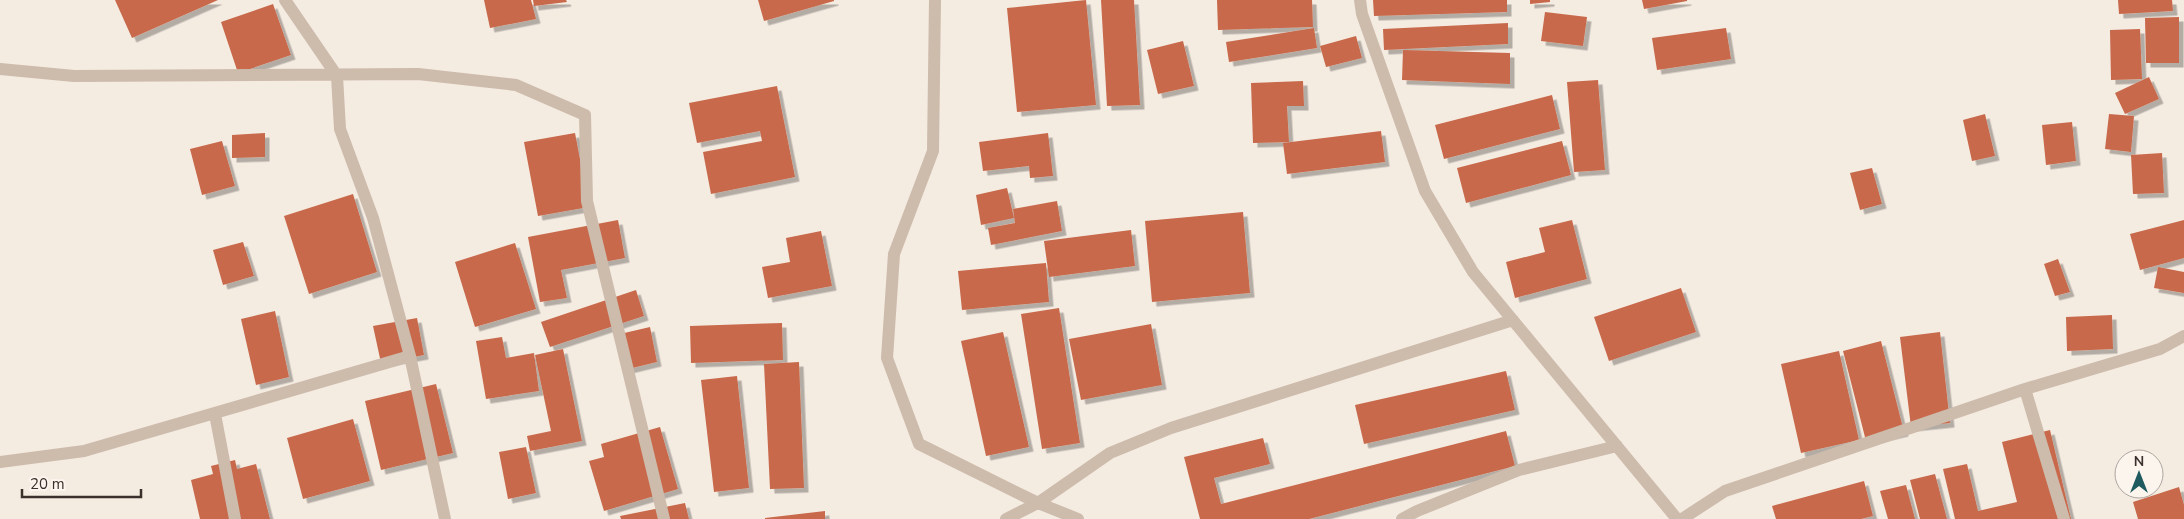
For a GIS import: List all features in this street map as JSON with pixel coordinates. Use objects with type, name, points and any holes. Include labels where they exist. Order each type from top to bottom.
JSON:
[{"type":"street","points":[[285,0],[336,76],[340,129],[373,218],[410,356],[445,519]]},
{"type":"street","points":[[935,0],[933,151],[894,254],[888,358],[919,444],[1038,503],[1078,519]]},
{"type":"street","points":[[1360,0],[1362,14],[1387,88],[1425,191],[1473,272],[1677,519]]},
{"type":"street","points":[[0,69],[74,76],[336,76],[418,74],[516,85],[585,115],[587,201],[649,449],[664,519]]},
{"type":"street","points":[[1006,519],[1038,503],[1110,453],[1171,428],[1513,320]]},
{"type":"street","points":[[1682,519],[1725,491],[2025,389],[2160,349],[2184,336]]},
{"type":"street","points":[[0,462],[84,451],[410,356]]},
{"type":"street","points":[[2025,389],[2064,519]]},
{"type":"street","points":[[215,414],[235,519]]},
{"type":"street","points":[[1402,519],[1417,511],[1519,470],[1617,446]]},
{"type":"building","points":[[115,0],[218,0],[132,38]]},
{"type":"building","points":[[484,0],[531,0],[536,19],[490,28]]},
{"type":"building","points":[[533,0],[566,0],[567,2],[534,6]]},
{"type":"building","points":[[758,0],[834,0],[834,1],[764,21]]},
{"type":"building","points":[[1086,0],[1096,105],[1017,112],[1007,8]]},
{"type":"building","points":[[1101,0],[1134,0],[1140,105],[1107,106]]},
{"type":"building","points":[[1217,0],[1312,0],[1313,27],[1218,30]]},
{"type":"building","points":[[1373,0],[1507,0],[1507,12],[1374,16]]},
{"type":"building","points":[[1530,0],[1550,0],[1550,2],[1530,4]]},
{"type":"building","points":[[1642,0],[1687,0],[1687,1],[1644,9]]},
{"type":"building","points":[[2118,0],[2172,0],[2173,11],[2119,14]]},
{"type":"building","points":[[273,4],[291,55],[238,73],[221,22]]},
{"type":"building","points":[[1545,12],[1587,17],[1583,46],[1541,41]]},
{"type":"building","points":[[2179,17],[2179,63],[2146,63],[2145,18]]},
{"type":"building","points":[[1508,23],[1508,44],[1384,50],[1383,29]]},
{"type":"building","points":[[1314,28],[1317,48],[1229,62],[1226,42]]},
{"type":"building","points":[[1726,28],[1731,59],[1657,70],[1652,38]]},
{"type":"building","points":[[2140,29],[2142,79],[2111,80],[2110,30]]},
{"type":"building","points":[[1356,36],[1362,58],[1326,67],[1320,46]]},
{"type":"building","points":[[1183,41],[1194,86],[1158,94],[1147,50]]},
{"type":"building","points":[[1403,50],[1510,53],[1510,84],[1402,80]]},
{"type":"building","points":[[2149,77],[2159,99],[2125,114],[2115,93]]},
{"type":"building","points":[[1598,80],[1605,170],[1574,172],[1567,82]]},
{"type":"building","points":[[1303,81],[1304,106],[1287,106],[1289,142],[1253,143],[1251,83]]},
{"type":"building","points":[[777,86],[795,177],[711,194],[703,152],[762,141],[760,131],[697,143],[689,103]]},
{"type":"building","points":[[1552,95],[1560,129],[1444,159],[1435,125]]},
{"type":"building","points":[[1985,114],[1995,156],[1972,161],[1963,120]]},
{"type":"building","points":[[2109,114],[2134,116],[2131,152],[2105,149]]},
{"type":"building","points":[[2072,122],[2076,161],[2046,165],[2042,125]]},
{"type":"building","points":[[1381,131],[1385,162],[1287,174],[1283,143]]},
{"type":"building","points":[[265,133],[265,157],[232,158],[232,135]]},
{"type":"building","points":[[575,133],[589,207],[538,216],[524,142]]},
{"type":"building","points":[[1048,133],[1053,176],[1030,178],[1029,166],[983,171],[979,142]]},
{"type":"building","points":[[222,141],[235,186],[202,195],[190,149]]},
{"type":"building","points":[[1562,141],[1571,175],[1466,203],[1457,168]]},
{"type":"building","points":[[2162,153],[2164,193],[2133,194],[2131,155]]},
{"type":"building","points":[[1872,168],[1882,204],[1860,210],[1850,173]]},
{"type":"building","points":[[1007,188],[1014,218],[981,225],[976,195]]},
{"type":"building","points":[[353,194],[377,272],[309,294],[284,216]]},
{"type":"building","points":[[1057,201],[1062,231],[991,245],[988,228],[1015,223],[1013,209]]},
{"type":"building","points":[[1243,212],[1250,293],[1152,302],[1145,221]]},
{"type":"building","points":[[618,220],[625,258],[561,270],[567,298],[540,302],[528,237]]},
{"type":"building","points":[[1572,220],[1587,279],[1515,298],[1506,262],[1545,252],[1539,228]]},
{"type":"building","points":[[2184,220],[2184,258],[2140,270],[2130,234]]},
{"type":"building","points":[[1131,230],[1135,266],[1049,277],[1044,241]]},
{"type":"building","points":[[821,231],[832,286],[768,298],[762,267],[790,262],[786,238]]},
{"type":"building","points":[[243,242],[254,276],[223,285],[213,250]]},
{"type":"building","points":[[515,243],[536,309],[475,327],[455,262]]},
{"type":"building","points":[[2058,259],[2070,292],[2055,296],[2044,264]]},
{"type":"building","points":[[1046,263],[1049,302],[962,310],[958,271]]},
{"type":"building","points":[[2158,267],[2184,272],[2184,293],[2154,288]]},
{"type":"building","points":[[1681,288],[1696,332],[1609,361],[1594,317]]},
{"type":"building","points":[[636,290],[644,316],[550,347],[541,322]]},
{"type":"building","points":[[1059,308],[1080,443],[1042,449],[1021,314]]},
{"type":"building","points":[[275,311],[289,377],[256,385],[241,319]]},
{"type":"building","points":[[2112,315],[2113,349],[2067,351],[2066,317]]},
{"type":"building","points":[[417,318],[424,355],[381,363],[373,326]]},
{"type":"building","points":[[782,323],[783,360],[691,363],[690,326]]},
{"type":"building","points":[[1151,324],[1162,385],[1081,400],[1069,339]]},
{"type":"building","points":[[650,327],[657,362],[628,369],[620,334]]},
{"type":"building","points":[[1003,332],[1029,447],[986,456],[961,341]]},
{"type":"building","points":[[1940,332],[1950,423],[1911,427],[1900,337]]},
{"type":"building","points":[[502,337],[506,358],[534,353],[539,391],[486,399],[476,341]]},
{"type":"building","points":[[1881,341],[1904,432],[1866,441],[1843,351]]},
{"type":"building","points":[[563,349],[582,441],[530,451],[527,436],[551,431],[535,355]]},
{"type":"building","points":[[1839,351],[1859,440],[1801,453],[1781,364]]},
{"type":"building","points":[[799,362],[804,488],[770,489],[764,364]]},
{"type":"building","points":[[1506,371],[1515,410],[1364,444],[1355,405]]},
{"type":"building","points":[[737,376],[749,488],[714,492],[701,380]]},
{"type":"building","points":[[436,384],[453,453],[381,470],[365,401]]},
{"type":"building","points":[[353,419],[370,481],[303,499],[287,438]]},
{"type":"building","points":[[660,427],[678,489],[604,511],[589,461],[604,457],[601,444]]},
{"type":"building","points":[[2050,430],[2071,519],[1955,519],[1943,469],[1967,464],[1978,511],[2017,502],[2002,442]]},
{"type":"building","points":[[1506,431],[1515,466],[1309,519],[1200,519],[1184,457],[1263,438],[1270,464],[1214,478],[1221,504]]},
{"type":"building","points":[[526,447],[536,493],[508,499],[499,452]]},
{"type":"building","points":[[235,460],[237,469],[256,464],[270,519],[200,519],[191,480],[213,474],[211,466]]},
{"type":"building","points":[[1935,474],[1947,519],[1920,519],[1910,480]]},
{"type":"building","points":[[1864,481],[1873,516],[1861,519],[1776,519],[1772,506]]},
{"type":"building","points":[[1906,485],[1915,519],[1888,519],[1880,491]]},
{"type":"building","points":[[2179,487],[2184,505],[2184,519],[2138,519],[2133,502],[2142,499],[2164,499],[2164,492]]},
{"type":"building","points":[[685,503],[689,519],[621,519],[620,516]]},
{"type":"building","points":[[825,511],[825,519],[765,519],[765,518]]}]
